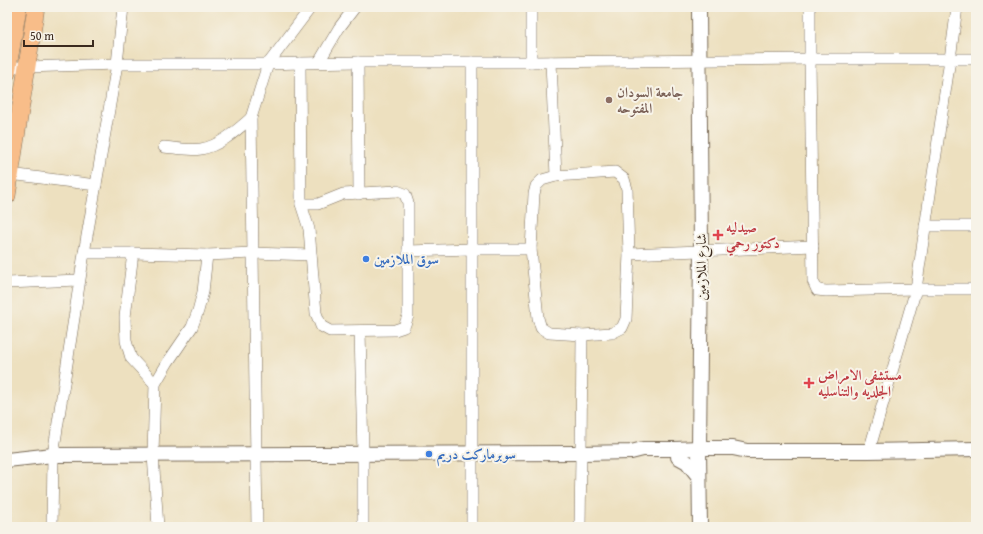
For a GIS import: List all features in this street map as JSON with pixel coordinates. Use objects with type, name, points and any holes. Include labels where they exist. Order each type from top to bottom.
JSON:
[{"type":"main road","points":[[8,70],[18,7]]},
{"type":"main road","points":[[7,196],[36,7]]},
{"type":"street","points":[[52,527],[53,455],[84,253],[117,64],[123,7]]},
{"type":"street","points":[[257,527],[251,118],[268,64],[311,7]]},
{"type":"street","points":[[319,62],[339,28],[355,7]]},
{"type":"street","points":[[531,7],[531,62]]},
{"type":"street","name":"شارع الملازمين","points":[[699,7],[701,250],[699,453],[700,527]]},
{"type":"street","points":[[810,7],[813,281],[817,290],[826,292],[976,289]]},
{"type":"street","points":[[869,451],[916,289],[957,7]]},
{"type":"street","points":[[8,70],[27,67],[117,64],[976,59]]},
{"type":"street","points":[[300,62],[301,204],[309,230],[316,313],[321,326],[330,331],[394,330],[404,327],[408,316],[408,203],[405,194],[397,191],[343,194],[318,204],[301,204]]},
{"type":"street","points":[[358,62],[359,194]]},
{"type":"street","points":[[472,62],[472,527]]},
{"type":"street","points":[[551,62],[556,176]]},
{"type":"street","points":[[164,147],[185,150],[201,149],[215,144],[232,134],[251,118]]},
{"type":"street","points":[[615,172],[624,178],[627,189],[629,254],[626,319],[622,328],[612,333],[582,335],[549,333],[541,328],[538,318],[532,249],[534,194],[536,186],[542,180],[556,176],[615,172]]},
{"type":"street","points":[[10,174],[96,185]]},
{"type":"street","points":[[925,226],[976,226]]},
{"type":"street","points":[[629,254],[813,246]]},
{"type":"street","points":[[408,252],[471,249],[532,249]]},
{"type":"street","points":[[84,253],[207,255],[253,253],[312,255]]},
{"type":"street","points":[[133,253],[125,317],[126,341],[131,358],[155,384]]},
{"type":"street","points":[[158,527],[153,455],[155,384],[192,327],[203,292],[207,255]]},
{"type":"street","points":[[7,284],[80,280]]},
{"type":"street","points":[[360,330],[363,527]]},
{"type":"street","points":[[580,527],[582,453],[582,335]]},
{"type":"street","points":[[631,452],[642,456],[678,457],[733,448],[747,451],[976,449]]},
{"type":"street","points":[[7,460],[53,455],[582,453],[631,452],[643,449],[675,449],[699,453]]},
{"type":"street","points":[[678,457],[687,462],[699,477]]},
{"type":"place","name":"جامعة السودان المفتوحه","points":[[609,100]]},
{"type":"place","name":"صيدليه دكتور رحمي","points":[[718,235]]},
{"type":"place","name":"سوق الملازمين","points":[[366,259]]},
{"type":"place","name":"مستشفى الامراض الجلديه والتناسليه","points":[[809,383]]},
{"type":"place","name":"سوبرماركت دريم","points":[[429,454]]}]
